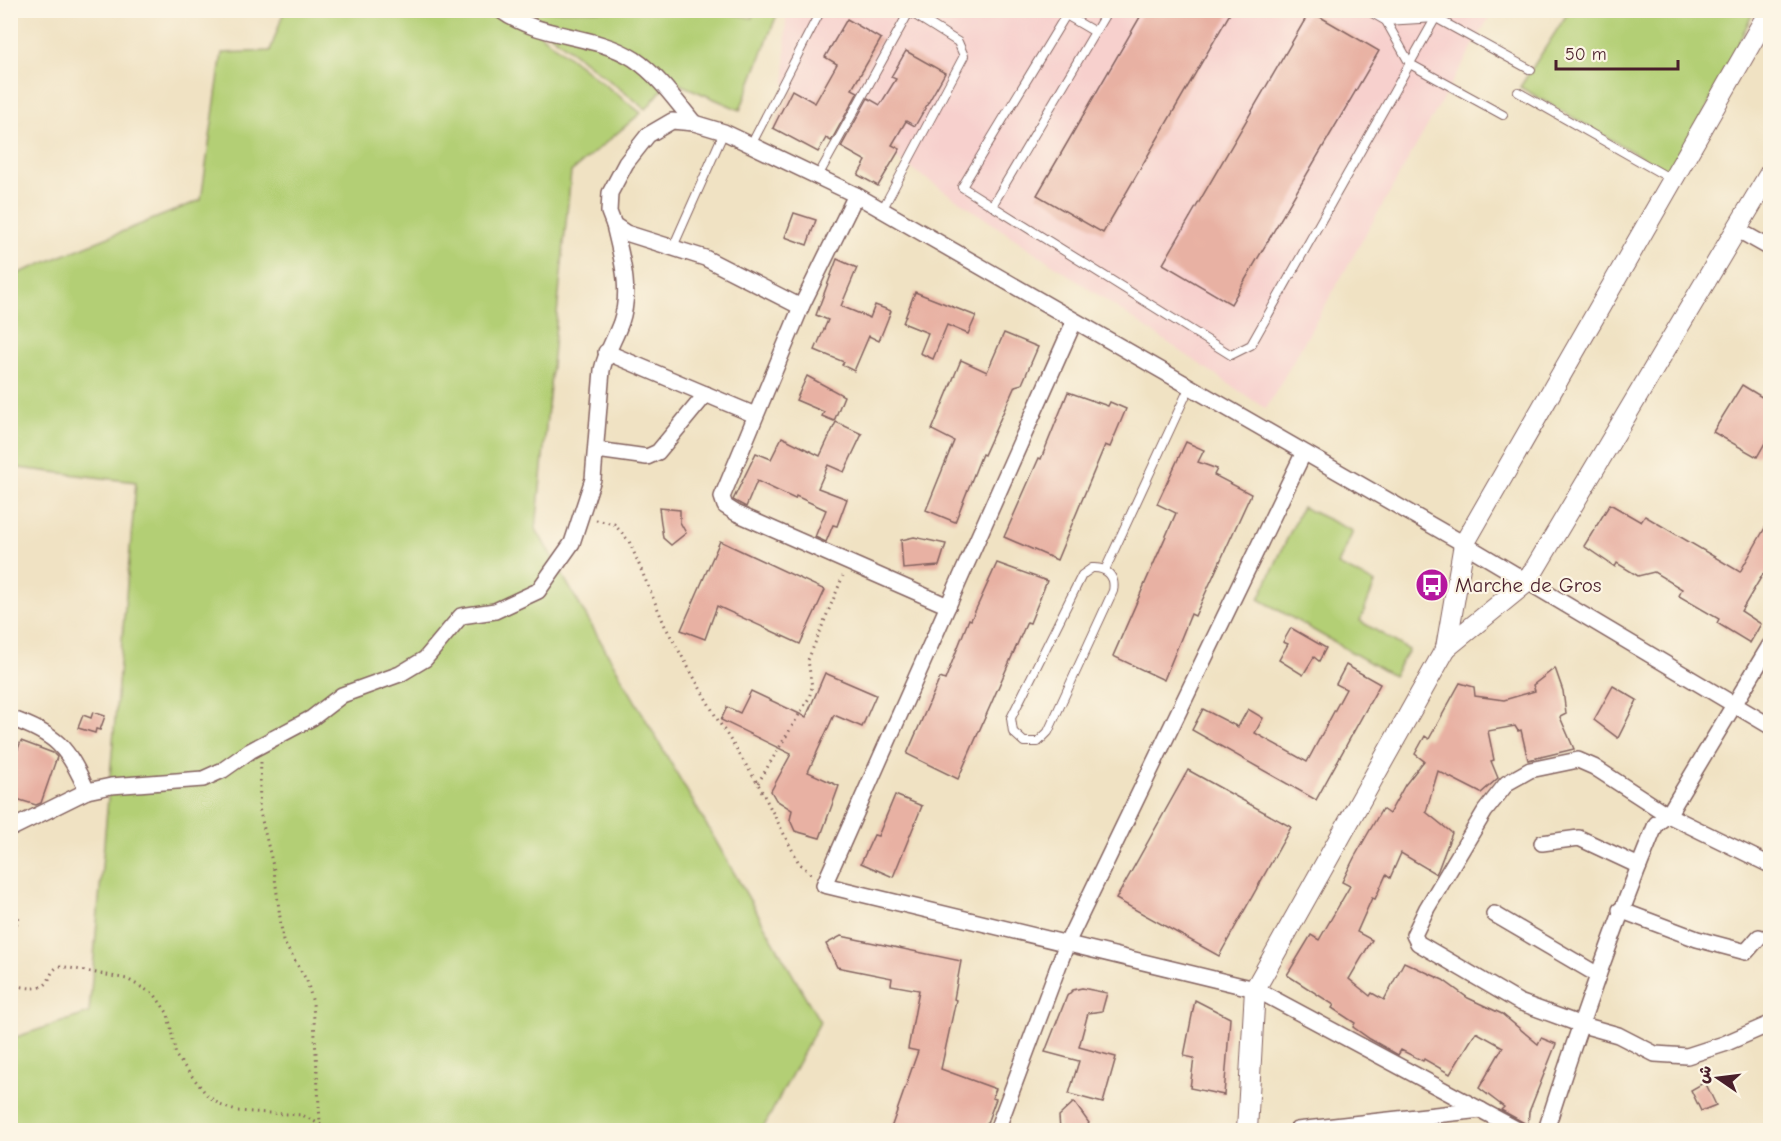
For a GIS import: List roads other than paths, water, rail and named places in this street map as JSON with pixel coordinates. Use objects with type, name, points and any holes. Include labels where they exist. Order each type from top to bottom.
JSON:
[{"type":"street","points":[[500,10],[517,23],[586,41],[632,58],[650,72],[694,123]]},
{"type":"street","points":[[1247,1131],[1255,989],[1446,648],[1464,544],[1770,10]]},
{"type":"street","points":[[10,829],[87,791],[111,786],[203,779],[223,770],[265,742],[312,718],[342,695],[400,674],[424,659],[461,616],[495,611],[537,591],[572,543],[593,479],[602,370],[606,352],[621,322],[626,277],[609,212],[610,194],[626,163],[648,135],[672,121],[694,123],[724,132],[856,195],[1464,544],[1735,703],[1770,726]]},
{"type":"street","points":[[1446,648],[1527,582],[1770,173]]},
{"type":"street","points":[[856,195],[801,307],[722,497],[724,506],[948,606]]},
{"type":"street","points":[[614,225],[626,233],[715,262],[801,307]]},
{"type":"street","points":[[1738,230],[1770,248]]},
{"type":"street","points":[[1074,322],[824,885],[1255,989],[1518,1131]]},
{"type":"street","points":[[606,352],[755,416]]},
{"type":"street","points":[[597,450],[646,457],[658,452],[706,394]]},
{"type":"street","points":[[997,1131],[1067,943],[1304,454]]},
{"type":"street","points":[[1546,1131],[1620,910],[1656,824],[1668,815],[1770,645]]},
{"type":"street","points":[[10,718],[38,728],[63,745],[75,762],[87,791]]},
{"type":"street","points":[[1770,865],[1668,815],[1604,773],[1578,760],[1530,770],[1507,783],[1485,811],[1414,935],[1418,943],[1519,1002],[1618,1035],[1655,1054],[1687,1056],[1724,1044],[1770,1024]]},
{"type":"street","points":[[1542,843],[1579,838],[1639,866]]},
{"type":"street","points":[[1620,910],[1697,939],[1746,952],[1759,937]]},
{"type":"street","points":[[1494,914],[1598,975]]},
{"type":"street","points":[[1297,1131],[1481,1110]]},
{"type":"lane","points":[[751,145],[821,10]]},
{"type":"lane","points":[[992,206],[1108,10]]},
{"type":"lane","points":[[1367,10],[1386,21],[1410,64],[1503,115]]},
{"type":"lane","points":[[818,176],[908,11],[958,42],[964,56],[882,210]]},
{"type":"lane","points":[[1095,32],[1066,15],[962,187],[1231,355],[1251,345],[1438,14]]},
{"type":"lane","points":[[1386,21],[1438,14],[1531,70]]},
{"type":"lane","points":[[1518,92],[1673,181]]},
{"type":"lane","points":[[673,247],[724,132]]},
{"type":"lane","points":[[1104,570],[1190,386]]},
{"type":"lane","points":[[1092,568],[1104,570],[1113,579],[1113,591],[1048,732],[1038,742],[1024,742],[1013,732],[1011,718],[1082,575],[1092,568]]},
{"type":"place","name":"Marche de Gros","points":[[1432,585]]}]
